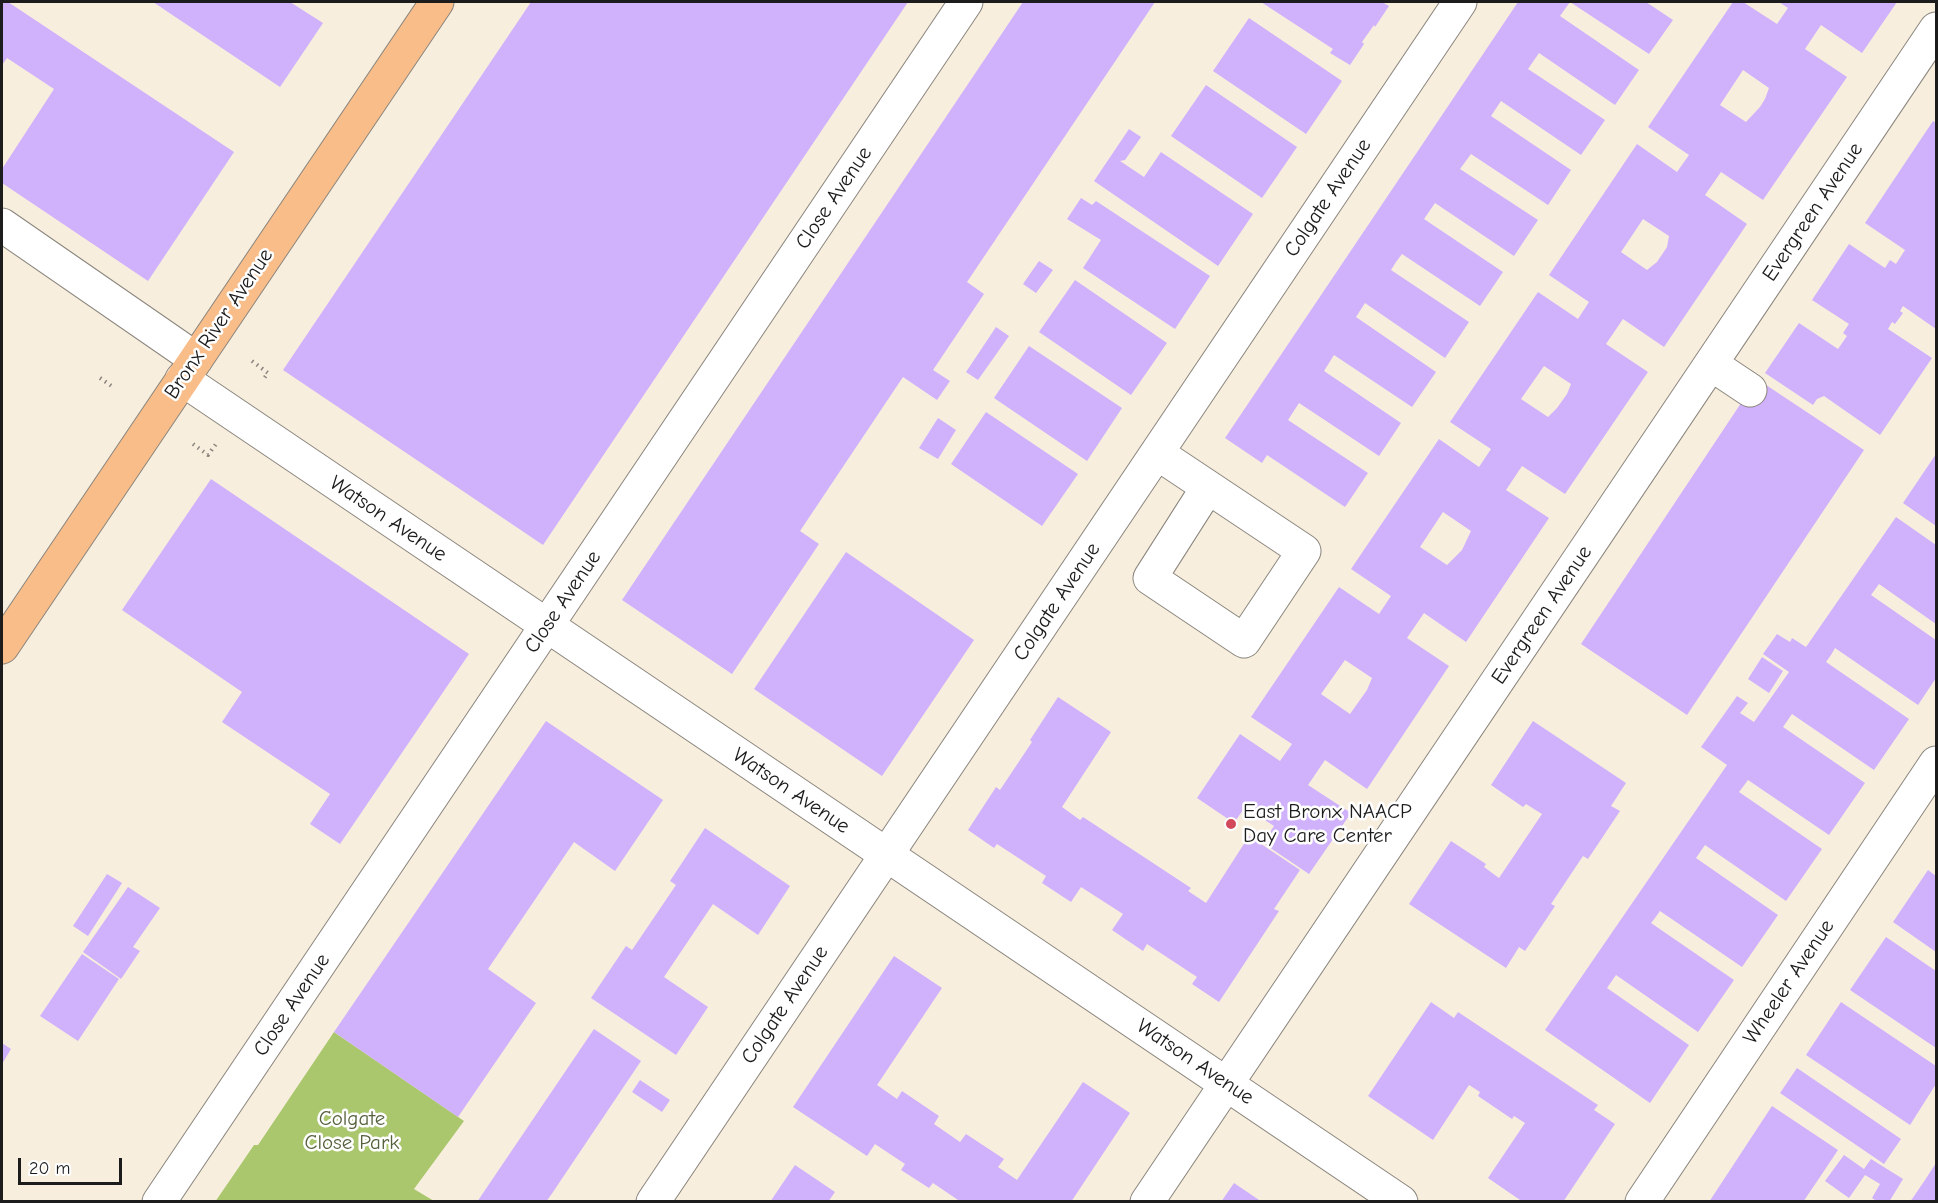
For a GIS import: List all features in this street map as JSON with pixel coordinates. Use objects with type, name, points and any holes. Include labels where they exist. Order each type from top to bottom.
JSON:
[{"type":"main road","name":"Bronx River Avenue","points":[[2,647],[437,2]]},
{"type":"street","name":"Close Avenue","points":[[159,1202],[966,2]]},
{"type":"street","name":"Colgate Avenue","points":[[653,1202],[1460,2]]},
{"type":"street","name":"Evergreen Avenue","points":[[1147,1202],[1936,28]]},
{"type":"street","name":"Watson Avenue","points":[[2,225],[189,369],[547,626],[1401,1202]]},
{"type":"street","points":[[1711,364],[1750,390]]},
{"type":"street","points":[[1157,453],[1208,487],[1304,551],[1244,641],[1150,578],[1208,487]]},
{"type":"street","name":"Wheeler Avenue","points":[[1642,1202],[1936,763]]},
{"type":"path","points":[[252,361],[268,374],[262,381]]},
{"type":"path","points":[[100,378],[113,387]]},
{"type":"path","points":[[193,444],[208,455],[218,442]]},
{"type":"green space","name":"Colgate Close Park","points":[[334,1032],[464,1121],[414,1189],[434,1201],[215,1202],[254,1145],[258,1145]]},
{"type":"building","points":[[2,2],[8,2],[234,152],[148,281],[2,183],[2,169],[54,89],[7,58],[2,65]]},
{"type":"building","points":[[153,2],[290,2],[323,23],[280,87]]},
{"type":"building","points":[[531,2],[908,2],[543,545],[283,370]]},
{"type":"building","points":[[1023,2],[1155,2],[967,282],[984,294],[933,370],[950,381],[937,400],[903,377],[800,531],[819,544],[732,674],[622,600]]},
{"type":"building","points":[[1261,2],[1382,2],[1389,6],[1362,42],[1364,44],[1350,65],[1330,53],[1333,49]]},
{"type":"building","points":[[1518,2],[1570,2],[1560,16],[1639,70],[1615,105],[1539,53],[1528,69],[1605,120],[1581,155],[1501,101],[1491,116],[1571,170],[1548,205],[1471,154],[1460,169],[1538,220],[1514,256],[1435,203],[1424,219],[1503,272],[1480,306],[1402,254],[1396,262],[1391,270],[1469,322],[1445,358],[1365,303],[1356,317],[1436,372],[1412,407],[1334,355],[1324,371],[1401,423],[1379,456],[1299,403],[1288,420],[1368,473],[1345,507],[1267,455],[1262,463],[1225,438]]},
{"type":"building","points":[[1570,2],[1646,2],[1673,20],[1649,54]]},
{"type":"building","points":[[1733,2],[1743,2],[1777,24],[1788,8],[1779,2],[1897,2],[1862,53],[1821,25],[1805,49],[1847,77],[1763,200],[1721,172],[1705,195],[1747,224],[1664,347],[1623,319],[1606,344],[1648,372],[1565,494],[1522,466],[1506,490],[1549,518],[1466,642],[1424,613],[1407,638],[1449,666],[1367,789],[1325,760],[1308,785],[1351,813],[1309,874],[1263,843],[1274,826],[1245,807],[1234,823],[1197,798],[1240,734],[1280,761],[1292,744],[1251,717],[1339,587],[1379,614],[1391,596],[1351,569],[1439,439],[1479,467],[1491,449],[1450,422],[1538,292],[1578,319],[1589,302],[1549,275],[1637,144],[1677,172],[1689,155],[1648,127]],"holes":[[[1743,70],[1769,88],[1760,107],[1746,122],[1720,105]],[[1643,219],[1669,236],[1667,247],[1657,262],[1647,270],[1621,252]],[[1544,366],[1571,384],[1567,394],[1548,417],[1521,399]],[[1443,512],[1471,531],[1462,550],[1447,565],[1420,547]],[[1345,660],[1372,678],[1367,690],[1350,714],[1321,694]]]},
{"type":"building","points":[[1249,18],[1342,81],[1306,134],[1213,71]]},
{"type":"building","points":[[1206,85],[1297,147],[1262,198],[1171,136]]},
{"type":"building","points":[[1933,121],[1936,123],[1936,329],[1903,306],[1900,311],[1903,313],[1895,324],[1892,322],[1888,329],[1932,358],[1880,435],[1824,396],[1817,399],[1813,405],[1765,373],[1799,323],[1838,349],[1847,336],[1843,333],[1849,324],[1812,300],[1849,244],[1885,268],[1890,260],[1896,264],[1905,250],[1865,223]]},
{"type":"building","points":[[1129,129],[1141,137],[1125,160],[1120,161],[1144,177],[1161,152],[1253,214],[1218,266],[1094,181]]},
{"type":"building","points":[[1081,198],[1092,205],[1096,201],[1210,276],[1175,329],[1083,268],[1101,240],[1067,219]]},
{"type":"building","points":[[1039,261],[1053,270],[1036,293],[1023,284]]},
{"type":"building","points":[[1075,280],[1167,343],[1131,395],[1039,332]]},
{"type":"building","points":[[996,327],[1009,336],[978,380],[966,372]]},
{"type":"building","points":[[1029,346],[1122,408],[1087,461],[994,398]]},
{"type":"building","points":[[1757,379],[1864,450],[1687,715],[1581,644]]},
{"type":"building","points":[[986,412],[1078,474],[1042,526],[951,464]]},
{"type":"building","points":[[938,418],[956,430],[938,459],[919,448]]},
{"type":"building","points":[[1936,454],[1936,526],[1903,503]]},
{"type":"building","points":[[211,479],[469,654],[340,844],[310,824],[330,794],[222,722],[242,692],[122,610]]},
{"type":"building","points":[[1896,517],[1936,545],[1936,624],[1879,584],[1871,595],[1936,640],[1936,678],[1918,705],[1835,648],[1826,662],[1909,719],[1874,770],[1792,714],[1783,727],[1865,783],[1829,835],[1748,780],[1739,792],[1822,849],[1786,901],[1705,845],[1696,858],[1778,915],[1742,967],[1660,911],[1651,923],[1734,980],[1698,1032],[1616,975],[1607,988],[1689,1045],[1650,1103],[1545,1030],[1727,765],[1701,747],[1737,696],[1748,703],[1740,713],[1754,722],[1789,672],[1763,654],[1777,634],[1790,642],[1792,638],[1806,647]]},
{"type":"building","points":[[846,552],[974,640],[882,776],[754,689]]},
{"type":"building","points":[[1762,657],[1783,671],[1769,693],[1748,679]]},
{"type":"building","points":[[1058,697],[1111,732],[1062,807],[1080,820],[1083,817],[1191,888],[1188,891],[1206,903],[1249,836],[1300,870],[1274,909],[1279,911],[1219,1002],[1192,984],[1197,977],[1147,944],[1143,951],[1112,930],[1123,914],[1081,887],[1071,902],[1042,883],[1046,876],[997,844],[994,848],[968,830],[996,787],[1000,790]]},
{"type":"building","points":[[546,721],[663,800],[615,871],[574,842],[488,969],[536,1003],[458,1117],[334,1032]]},
{"type":"building","points":[[1533,721],[1626,783],[1611,806],[1620,811],[1588,859],[1583,856],[1551,904],[1555,906],[1525,951],[1519,947],[1506,968],[1409,904],[1451,841],[1486,864],[1484,867],[1499,878],[1542,814],[1526,804],[1523,807],[1491,785]]},
{"type":"building","points":[[705,828],[790,886],[758,935],[713,904],[664,977],[708,1007],[676,1055],[591,998],[626,946],[632,950],[676,885],[670,881]]},
{"type":"building","points":[[1928,870],[1936,876],[1936,952],[1893,922]]},
{"type":"building","points":[[107,874],[122,883],[88,936],[73,926]]},
{"type":"building","points":[[128,887],[160,908],[133,947],[140,951],[121,979],[83,952]]},
{"type":"building","points":[[1886,937],[1936,971],[1936,1048],[1850,990]]},
{"type":"building","points":[[82,954],[119,979],[78,1041],[40,1016]]},
{"type":"building","points":[[894,956],[942,988],[877,1085],[897,1099],[902,1091],[939,1116],[934,1124],[960,1142],[966,1134],[1004,1159],[998,1167],[1017,1180],[1083,1082],[1130,1113],[1071,1202],[961,1202],[933,1183],[929,1188],[901,1170],[905,1164],[875,1144],[867,1156],[793,1107]]},
{"type":"building","points":[[1431,1002],[1454,1018],[1458,1012],[1598,1105],[1594,1110],[1615,1124],[1563,1202],[1523,1202],[1488,1178],[1525,1123],[1514,1116],[1512,1119],[1478,1096],[1480,1092],[1469,1085],[1433,1140],[1368,1096]]},
{"type":"building","points":[[1841,1002],[1936,1066],[1936,1084],[1910,1125],[1806,1055]]},
{"type":"building","points":[[594,1029],[641,1061],[553,1192],[546,1202],[477,1202]]},
{"type":"building","points":[[2,1043],[11,1049],[2,1064]]},
{"type":"building","points":[[1797,1068],[1901,1139],[1884,1164],[1780,1093]]},
{"type":"building","points":[[640,1080],[670,1100],[662,1112],[632,1092]]},
{"type":"building","points":[[1772,1106],[1838,1150],[1803,1202],[1709,1202]]},
{"type":"building","points":[[1844,1155],[1864,1169],[1871,1159],[1903,1179],[1889,1202],[1878,1202],[1872,1198],[1880,1184],[1865,1175],[1849,1198],[1825,1181]]},
{"type":"building","points":[[1936,1163],[1936,1202],[1910,1202],[1925,1180]]},
{"type":"building","points":[[795,1165],[835,1192],[828,1202],[770,1202]]},
{"type":"building","points":[[1234,1183],[1262,1202],[1221,1202]]},
{"type":"place","name":"East Bronx NAACP Day Care Center","points":[[1231,824]]}]
